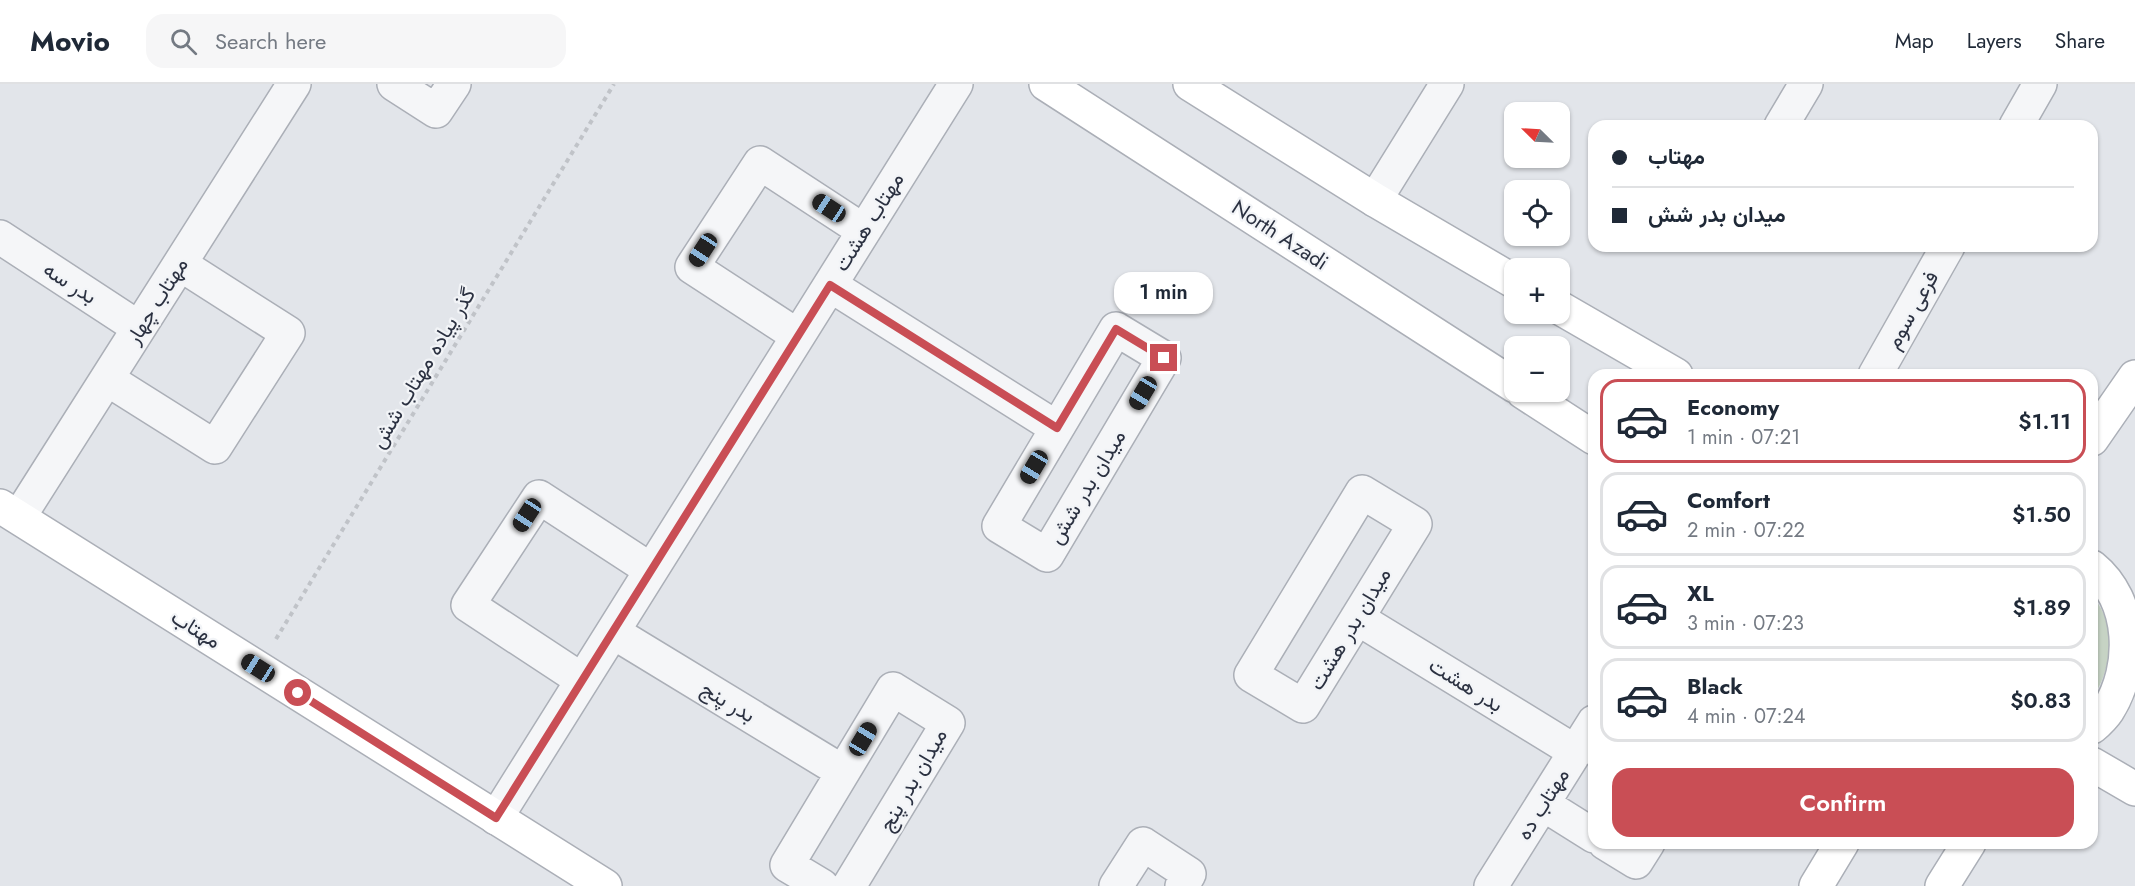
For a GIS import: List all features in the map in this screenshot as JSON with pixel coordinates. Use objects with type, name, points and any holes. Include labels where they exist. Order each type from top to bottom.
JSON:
[{"type":"main road","name":"North Azadi","points":[[1046,84],[1504,379]]},
{"type":"main road","points":[[1190,84],[1375,200],[1504,276]]},
{"type":"main road","points":[[1570,314],[1666,369]]},
{"type":"main road","points":[[2098,430],[2135,377]]},
{"type":"main road","points":[[1538,402],[1588,434]]},
{"type":"main road","name":"مهتاب","points":[[9,512],[605,886]]},
{"type":"main road","points":[[2098,574],[2111,589],[2128,596],[2127,627],[2132,659],[2122,685],[2108,710],[2098,721]]},
{"type":"main road","points":[[2098,767],[2135,789]]},
{"type":"main road","points":[[1816,886],[1838,849]]},
{"type":"main road","points":[[1942,886],[1966,849]]},
{"type":"street","name":"مهتاب چهار","points":[[9,512],[107,379],[294,84]]},
{"type":"street","points":[[394,84],[436,111],[454,84]]},
{"type":"street","name":"مهتاب هشت","points":[[496,818],[956,84]]},
{"type":"street","points":[[1375,200],[1447,84]]},
{"type":"street","points":[[1785,120],[1806,84]]},
{"type":"street","points":[[2019,120],[2040,84]]},
{"type":"street","points":[[798,336],[692,267],[760,163],[864,231]]},
{"type":"street","name":"بدر سه","points":[[0,237],[139,328]]},
{"type":"street","name":"فرعی سوم","points":[[1878,369],[1945,252]]},
{"type":"street","points":[[107,379],[215,447],[282,343],[288,333],[180,264]]},
{"type":"street","points":[[830,285],[1057,428]]},
{"type":"street","name":"میدان بدر شش","points":[[1116,329],[1164,358],[1047,555],[999,526],[1057,428],[1116,329]]},
{"type":"street","name":"میدان بدر هشت","points":[[1362,492],[1415,524],[1357,618],[1303,706],[1251,675],[1362,492]]},
{"type":"street","points":[[582,680],[468,604],[539,497],[651,570]]},
{"type":"street","name":"بدر هشت","points":[[1357,618],[1576,752]]},
{"type":"street","name":"بدر پنج","points":[[613,632],[843,772]]},
{"type":"street","name":"میدان بدر پنج","points":[[822,886],[787,864],[893,689],[948,723],[849,886]]},
{"type":"street","name":"مهتاب ده","points":[[1491,886],[1588,732]]},
{"type":"street","points":[[1543,804],[1588,832]]},
{"type":"street","points":[[1116,886],[1143,844],[1189,874],[1182,886]]},
{"type":"street","points":[[1615,849],[1636,862],[1644,849]]},
{"type":"path","name":"گذر پیاده مهتاب شش","points":[[258,668],[614,84]]},
{"type":"green space","points":[[2098,604],[2109,633],[2108,660],[2098,688]]},
{"type":"route","points":[[298,693],[496,818],[830,285],[1057,428],[1116,329],[1164,358]]}]
